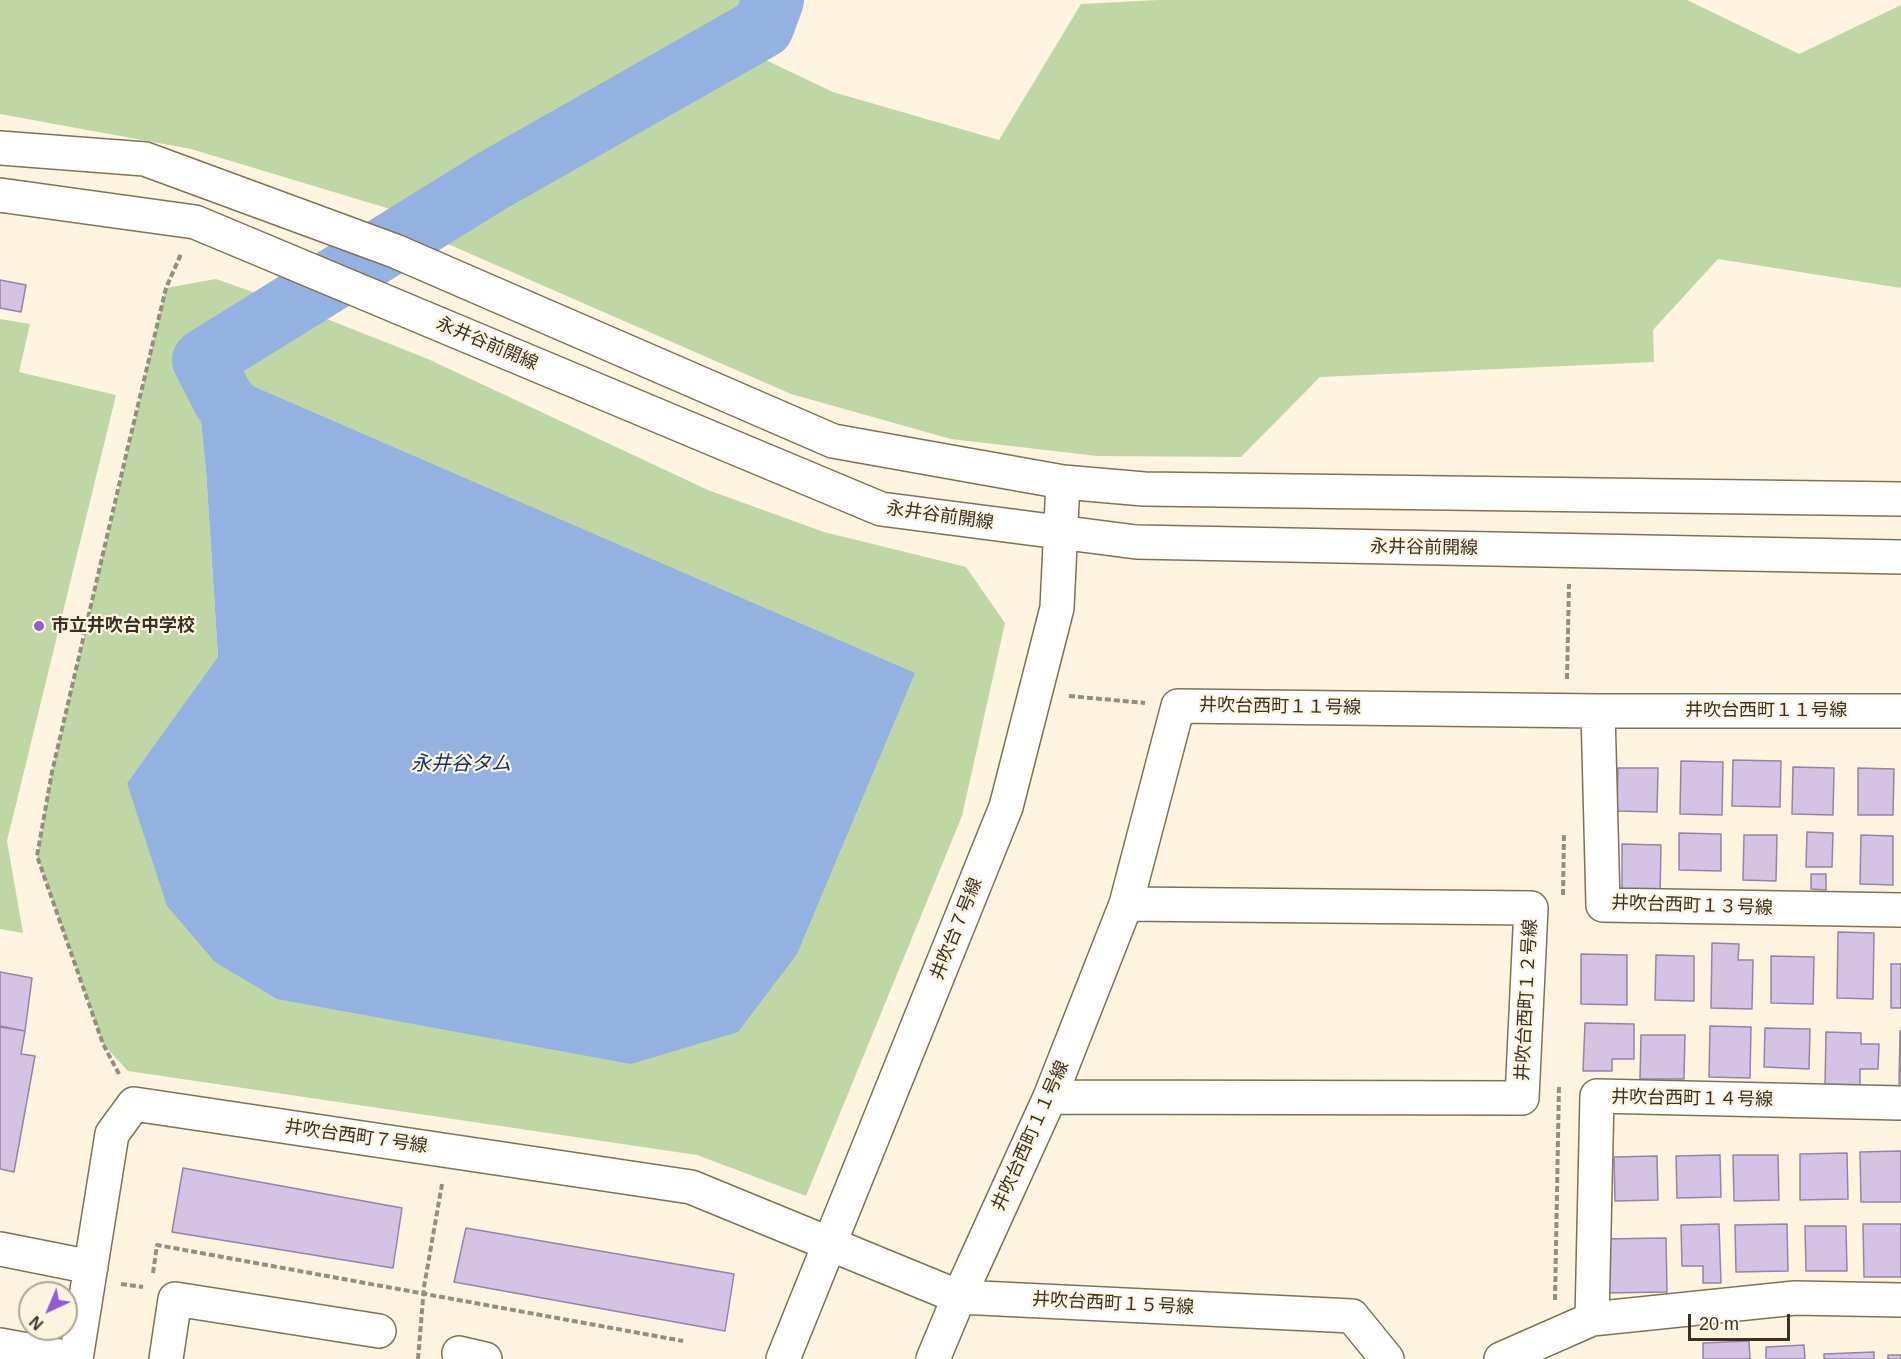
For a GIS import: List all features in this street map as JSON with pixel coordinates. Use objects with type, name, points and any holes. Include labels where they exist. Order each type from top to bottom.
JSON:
[{"type":"street","points":[[0,148],[145,159],[395,251],[832,441],[1063,482],[1144,489],[1901,499]]},
{"type":"street","name":"永井谷前開線","points":[[0,195],[195,222],[882,508],[1136,542],[1901,557]]},
{"type":"street","name":"井吹台７号線","points":[[783,1359],[1006,807],[1057,608],[1063,482]]},
{"type":"street","name":"井吹台西町１１号線","points":[[933,1359],[1050,1097],[1126,904],[1178,706],[1901,711]]},
{"type":"street","name":"井吹台西町１３号線","points":[[1582,710],[1603,905],[1901,910]]},
{"type":"street","name":"井吹台西町１２号線","points":[[1050,1097],[1522,1098],[1531,908],[1126,904]]},
{"type":"street","name":"井吹台西町１４号線","points":[[1592,1319],[1597,1096],[1901,1103]]},
{"type":"street","points":[[0,1346],[76,1359],[112,1134],[134,1104]]},
{"type":"street","name":"井吹台西町７号線","points":[[134,1104],[691,1187],[830,1243]]},
{"type":"street","name":"井吹台西町１５号線","points":[[830,1243],[959,1297],[1352,1316],[1387,1359]]},
{"type":"street","points":[[0,1249],[90,1274]]},
{"type":"street","points":[[1501,1359],[1592,1319],[1795,1298],[1901,1300]]},
{"type":"street","points":[[166,1359],[175,1299],[379,1331]]},
{"type":"path","points":[[134,1104],[103,1044],[37,856],[52,772],[166,288],[195,222]]},
{"type":"path","points":[[1570,550],[1582,710]]},
{"type":"path","points":[[1035,694],[1178,706]]},
{"type":"path","points":[[418,1359],[423,1294],[447,1150]]},
{"type":"path","points":[[152,1277],[157,1245],[683,1341]]},
{"type":"path","points":[[90,1274],[150,1288]]},
{"type":"green space","points":[[0,0],[743,0],[739,21],[400,212],[191,149],[0,114]]},
{"type":"green space","points":[[1159,0],[1687,0],[1799,54],[1901,5],[1901,288],[1718,259],[1653,330],[1654,362],[1320,377],[1241,457],[1097,456],[951,439],[791,394],[441,241],[753,54],[833,92],[999,140],[1081,4]]},
{"type":"green space","points":[[216,279],[299,308],[428,359],[708,490],[824,532],[966,567],[1005,623],[962,816],[806,1196],[697,1155],[128,1071],[103,1044],[37,856],[52,772],[166,288]],"holes":[[[241,382],[277,999],[127,783],[218,658],[200,412],[223,399]]]},
{"type":"green space","points":[[0,319],[30,324],[19,372],[116,395],[7,841],[23,933],[0,929]]},
{"type":"water","name":"永井谷タム","points":[[241,381],[915,673],[797,954],[738,1032],[631,1064],[277,999],[215,962],[167,906],[127,783],[218,657],[200,412],[223,399]]},
{"type":"building","points":[[0,280],[26,285],[21,312],[0,308]]},
{"type":"building","points":[[1733,760],[1781,761],[1780,807],[1732,806]]},
{"type":"building","points":[[1681,761],[1723,762],[1722,815],[1680,814]]},
{"type":"building","points":[[1793,767],[1834,768],[1833,815],[1792,814]]},
{"type":"building","points":[[1618,768],[1658,768],[1657,812],[1617,811]]},
{"type":"building","points":[[1858,768],[1894,769],[1893,815],[1858,815]]},
{"type":"building","points":[[1807,832],[1833,833],[1832,867],[1806,867]]},
{"type":"building","points":[[1679,833],[1721,834],[1721,871],[1679,870]]},
{"type":"building","points":[[1744,835],[1777,835],[1776,881],[1743,880]]},
{"type":"building","points":[[1861,835],[1893,836],[1893,885],[1860,884]]},
{"type":"building","points":[[1622,844],[1661,845],[1660,897],[1622,896]]},
{"type":"building","points":[[1811,874],[1826,874],[1826,890],[1811,889]]},
{"type":"building","points":[[1838,932],[1874,933],[1873,999],[1837,998]]},
{"type":"building","points":[[1712,943],[1739,944],[1738,960],[1753,960],[1752,1009],[1711,1008]]},
{"type":"building","points":[[1581,954],[1627,955],[1627,1005],[1581,1004]]},
{"type":"building","points":[[1656,955],[1694,956],[1694,1001],[1655,1000]]},
{"type":"building","points":[[1771,956],[1814,957],[1813,1004],[1771,1003]]},
{"type":"building","points":[[1891,964],[1901,964],[1901,1008],[1891,1008]]},
{"type":"building","points":[[0,972],[32,978],[25,1031],[0,1026]]},
{"type":"building","points":[[1585,1023],[1634,1024],[1634,1059],[1612,1059],[1612,1071],[1583,1071]]},
{"type":"building","points":[[1710,1026],[1751,1027],[1750,1078],[1709,1077]]},
{"type":"building","points":[[0,1027],[25,1031],[21,1054],[35,1056],[14,1172],[0,1169]]},
{"type":"building","points":[[1765,1028],[1810,1029],[1809,1069],[1764,1067]]},
{"type":"building","points":[[1900,1031],[1901,1084],[1899,1084]]},
{"type":"building","points":[[1826,1032],[1861,1033],[1861,1044],[1879,1044],[1878,1069],[1860,1069],[1860,1086],[1825,1086]]},
{"type":"building","points":[[1641,1035],[1685,1035],[1684,1079],[1640,1079]]},
{"type":"building","points":[[1901,1151],[1901,1202],[1861,1202],[1860,1152]]},
{"type":"building","points":[[1847,1153],[1848,1199],[1800,1200],[1800,1154]]},
{"type":"building","points":[[1720,1155],[1721,1197],[1677,1198],[1676,1156]]},
{"type":"building","points":[[1733,1155],[1778,1155],[1779,1200],[1734,1201]]},
{"type":"building","points":[[1657,1156],[1658,1200],[1615,1201],[1614,1157]]},
{"type":"building","points":[[183,1168],[402,1208],[393,1268],[172,1232]]},
{"type":"building","points":[[1719,1224],[1721,1283],[1703,1283],[1703,1266],[1682,1266],[1681,1225]]},
{"type":"building","points":[[1787,1224],[1788,1271],[1736,1272],[1735,1225]]},
{"type":"building","points":[[1863,1224],[1901,1224],[1901,1277],[1864,1277]]},
{"type":"building","points":[[1805,1226],[1846,1226],[1847,1271],[1806,1271]]},
{"type":"building","points":[[466,1228],[734,1274],[725,1331],[454,1282]]},
{"type":"building","points":[[1666,1238],[1667,1292],[1602,1293],[1601,1239]]},
{"type":"building","points":[[1749,1341],[1750,1359],[1703,1359],[1703,1343]]},
{"type":"building","points":[[1804,1345],[1805,1359],[1766,1359],[1766,1347]]},
{"type":"building","points":[[1874,1352],[1874,1359],[1824,1359],[1824,1354]]},
{"type":"building","points":[[1888,1355],[1901,1355],[1901,1359],[1888,1359]]},
{"type":"waterway","points":[[281,462],[223,399],[203,360],[492,181],[763,27],[773,0]]},
{"type":"place","name":"市立井吹台中学校","points":[[39,626]]}]
